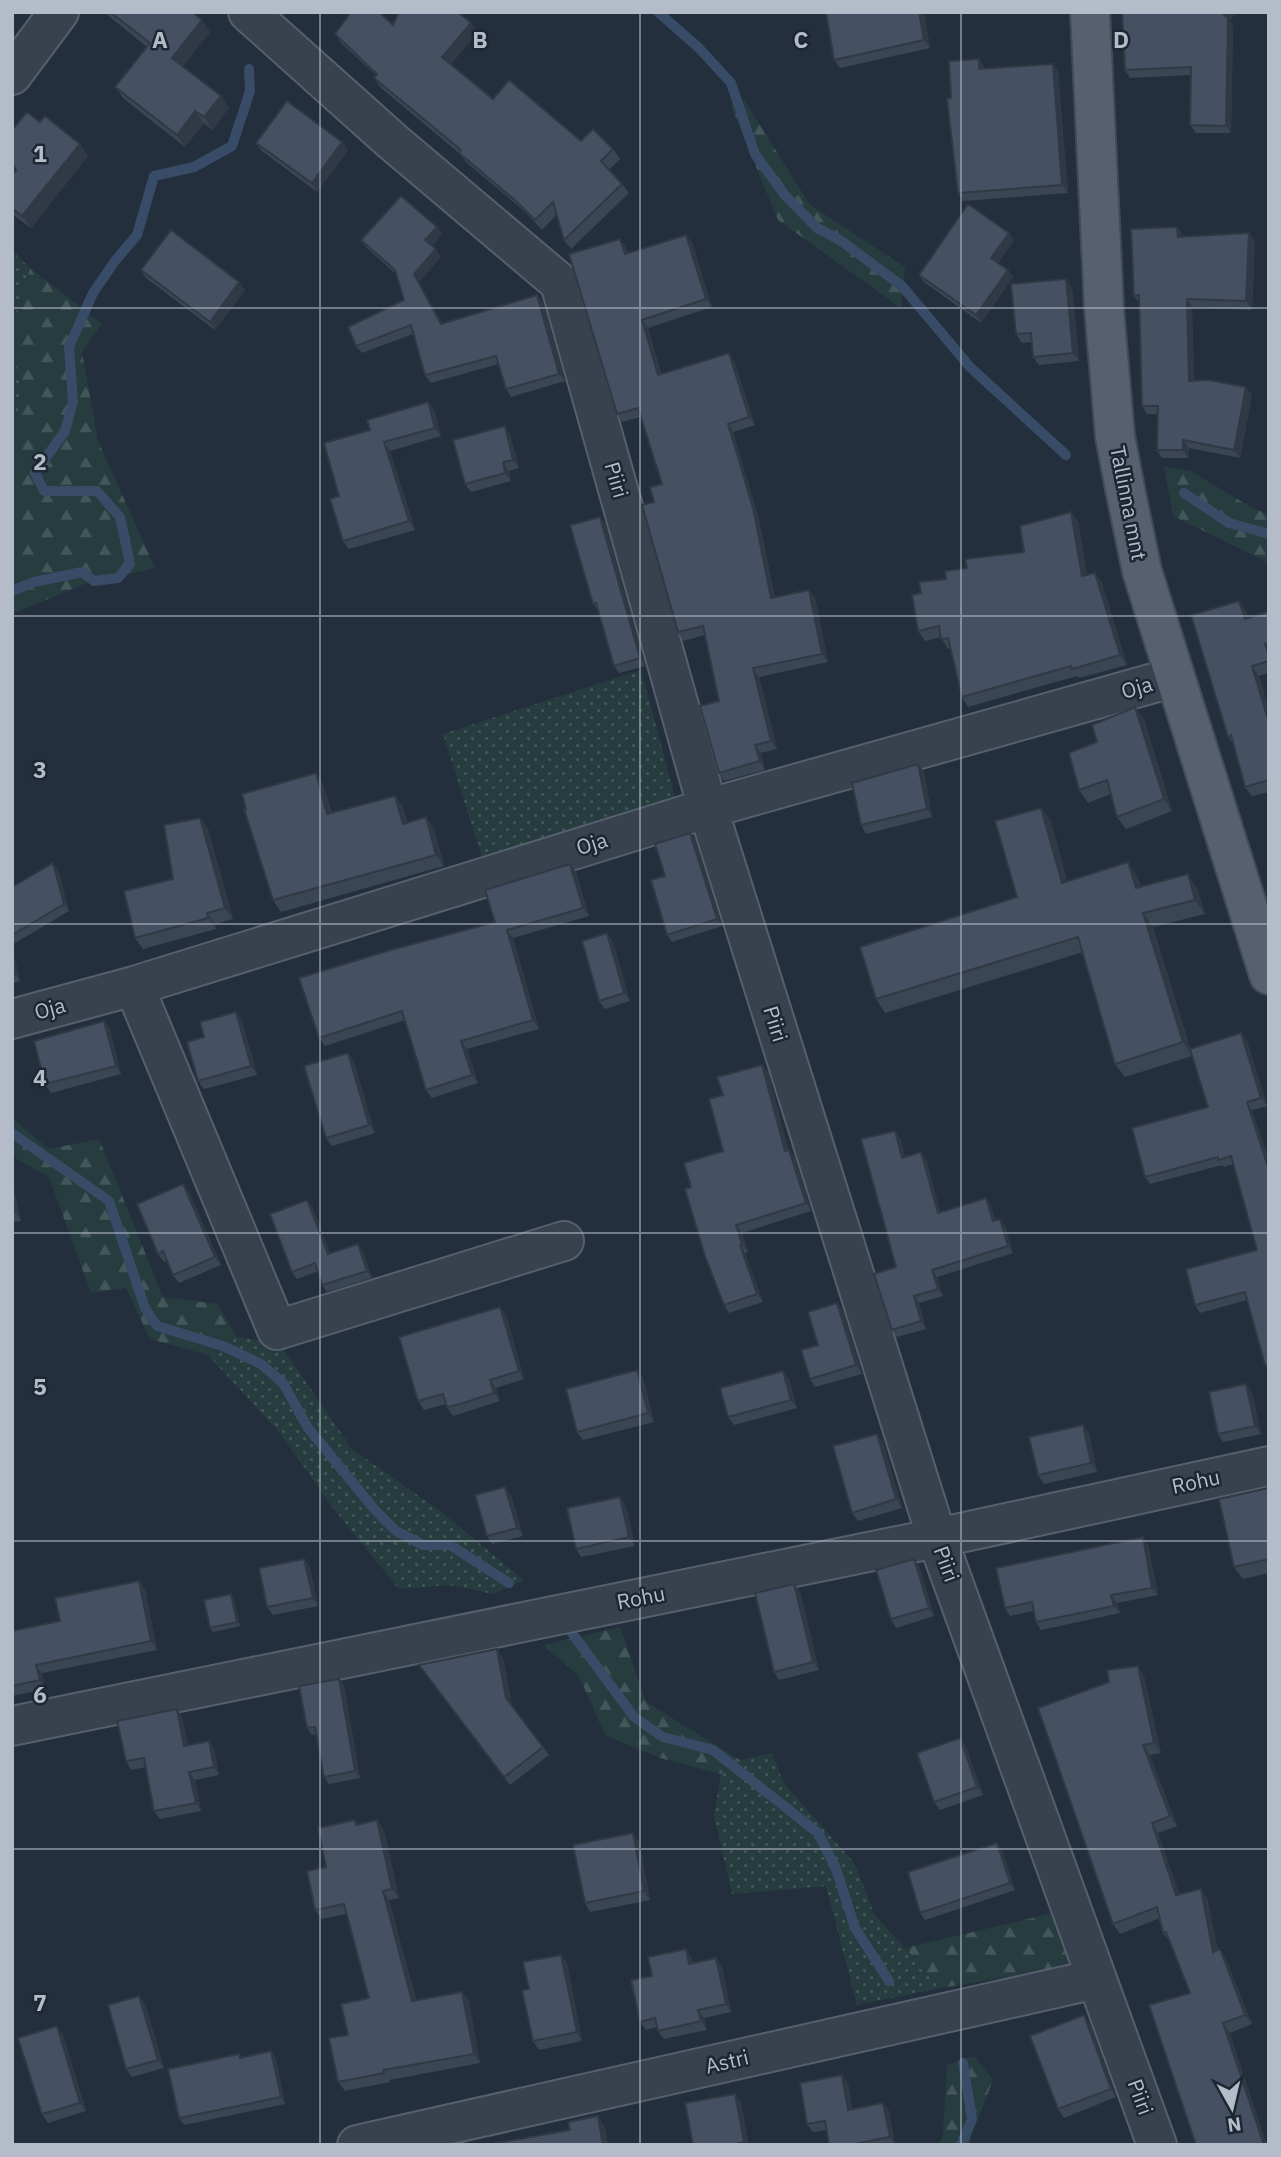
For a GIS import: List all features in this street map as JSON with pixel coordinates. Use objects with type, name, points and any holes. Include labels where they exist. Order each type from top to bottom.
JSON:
[{"type":"main road","name":"Tallinna mnt","points":[[1090,12],[1104,308],[1115,436],[1142,572],[1268,971]]},
{"type":"street","points":[[12,75],[59,12]]},
{"type":"street","name":"Piiri","points":[[248,12],[392,141],[560,283],[708,809],[937,1538],[1157,2145]]},
{"type":"street","name":"Oja","points":[[12,1019],[134,986],[708,809],[1175,677]]},
{"type":"street","points":[[134,986],[277,1330],[564,1241]]},
{"type":"street","name":"Rohu","points":[[12,1726],[937,1538],[1269,1466]]},
{"type":"street","name":"Astri","points":[[357,2145],[1096,1979]]},
{"type":"green space","points":[[745,101],[810,205],[905,267],[901,308],[778,220],[731,106]]},
{"type":"green space","points":[[12,251],[30,268],[12,331]]},
{"type":"green space","points":[[30,268],[102,324],[82,352],[98,441],[155,568],[84,584],[12,614],[12,453],[22,385],[12,348],[12,331]]},
{"type":"green space","points":[[12,348],[22,385],[12,453]]},
{"type":"green space","points":[[1164,467],[1191,471],[1269,515],[1269,563],[1173,516]]},
{"type":"green space","points":[[641,670],[675,797],[482,857],[443,734]]},
{"type":"green space","points":[[12,1118],[49,1149],[99,1139],[163,1297],[218,1304],[237,1337],[208,1355],[150,1339],[126,1288],[91,1293],[49,1177],[12,1156]]},
{"type":"green space","points":[[237,1337],[279,1343],[352,1449],[440,1511],[524,1580],[493,1594],[449,1585],[399,1589],[333,1508],[279,1432],[208,1355]]},
{"type":"green space","points":[[620,1627],[646,1702],[740,1760],[721,1774],[660,1758],[605,1735],[579,1676],[544,1645]]},
{"type":"green space","points":[[772,1753],[783,1782],[855,1864],[874,1914],[941,1988],[857,2005],[826,1886],[732,1894],[714,1816],[721,1774],[740,1760]]},
{"type":"green space","points":[[1053,1913],[1071,1953],[1067,1967],[941,1988],[905,1948]]},
{"type":"green space","points":[[974,2056],[993,2080],[968,2145],[938,2145],[943,2135],[947,2065]]},
{"type":"building","points":[[110,12],[192,12],[202,20],[172,58],[221,96],[204,117],[195,111],[177,135],[115,87],[150,43]]},
{"type":"building","points":[[351,12],[379,12],[393,25],[399,12],[458,12],[471,23],[442,57],[493,99],[509,80],[581,141],[593,129],[613,149],[601,161],[622,184],[564,240],[553,202],[535,220],[459,153],[461,150],[374,78],[377,74],[335,34]]},
{"type":"building","points":[[826,12],[919,12],[924,40],[834,60]]},
{"type":"building","points":[[1122,12],[1225,12],[1223,14],[1228,18],[1226,126],[1190,125],[1191,67],[1125,70]]},
{"type":"building","points":[[979,59],[979,69],[1053,64],[1062,185],[958,193],[947,99],[951,98],[949,61]]},
{"type":"building","points":[[287,101],[342,142],[312,183],[256,143]]},
{"type":"building","points":[[27,112],[40,122],[45,116],[80,144],[22,216],[12,208],[12,173],[16,171],[12,161],[12,130]]},
{"type":"building","points":[[401,196],[437,227],[425,240],[436,249],[414,274],[441,324],[537,295],[559,374],[506,389],[496,356],[425,375],[411,325],[356,346],[348,327],[404,300],[395,270],[361,240]]},
{"type":"building","points":[[968,204],[1009,233],[991,258],[1008,270],[976,315],[919,275]]},
{"type":"building","points":[[1177,227],[1178,237],[1249,233],[1246,301],[1187,299],[1189,381],[1209,380],[1246,387],[1234,450],[1183,440],[1183,450],[1157,450],[1158,406],[1142,406],[1139,295],[1134,296],[1131,229]]},
{"type":"building","points":[[171,230],[239,282],[210,322],[141,270]]},
{"type":"building","points":[[686,235],[706,299],[642,320],[658,375],[729,353],[749,417],[728,424],[753,508],[771,598],[809,590],[822,654],[753,668],[771,741],[755,745],[760,761],[719,773],[700,706],[719,701],[703,626],[678,632],[642,505],[654,502],[650,487],[662,484],[638,408],[617,414],[569,254],[620,239],[625,254]]},
{"type":"building","points":[[1066,279],[1073,353],[1033,357],[1031,333],[1016,334],[1011,284]]},
{"type":"building","points":[[428,402],[435,428],[384,442],[409,521],[343,541],[330,499],[339,496],[324,443],[370,430],[367,420]]},
{"type":"building","points":[[505,426],[513,460],[503,462],[505,473],[465,484],[453,440]]},
{"type":"building","points":[[1071,512],[1082,576],[1095,573],[1120,655],[962,697],[948,638],[941,639],[939,626],[918,631],[912,595],[921,593],[919,582],[946,579],[945,571],[967,568],[965,559],[1024,552],[1020,526]]},
{"type":"building","points":[[600,517],[640,658],[614,666],[570,525]]},
{"type":"building","points":[[1239,601],[1245,619],[1269,611],[1269,643],[1265,644],[1269,661],[1252,666],[1269,723],[1269,780],[1245,787],[1231,735],[1228,737],[1191,615]]},
{"type":"building","points":[[1135,707],[1164,799],[1117,817],[1107,780],[1079,790],[1069,753],[1097,742],[1092,725]]},
{"type":"building","points":[[918,764],[927,809],[861,825],[852,783]]},
{"type":"building","points":[[316,773],[327,814],[395,796],[403,824],[426,817],[436,855],[273,900],[244,809],[242,794]]},
{"type":"building","points":[[1041,808],[1062,883],[1128,862],[1136,888],[1188,874],[1195,900],[1143,913],[1183,1042],[1115,1064],[1078,937],[876,999],[860,947],[1017,897],[995,821]]},
{"type":"building","points":[[200,818],[225,908],[207,913],[208,918],[135,938],[124,891],[173,879],[164,825]]},
{"type":"building","points":[[690,833],[717,919],[667,935],[651,880],[665,876],[655,844]]},
{"type":"building","points":[[53,863],[64,904],[12,935],[12,887]]},
{"type":"building","points":[[570,864],[583,908],[507,930],[533,1020],[461,1041],[472,1075],[426,1090],[402,1011],[319,1038],[299,978],[495,922],[485,890]]},
{"type":"building","points":[[607,933],[624,993],[599,1001],[582,941]]},
{"type":"building","points":[[236,1012],[251,1066],[198,1081],[187,1042],[204,1037],[200,1022]]},
{"type":"building","points":[[104,1021],[116,1066],[45,1084],[34,1041]]},
{"type":"building","points":[[1241,1033],[1261,1098],[1247,1102],[1269,1167],[1269,1364],[1265,1365],[1245,1292],[1195,1305],[1186,1269],[1257,1250],[1231,1156],[1218,1160],[1218,1157],[1145,1177],[1132,1128],[1208,1107],[1190,1049]]},
{"type":"building","points":[[348,1053],[369,1125],[326,1138],[304,1066]]},
{"type":"building","points":[[762,1065],[785,1151],[789,1150],[806,1203],[736,1225],[757,1294],[724,1305],[705,1256],[685,1189],[691,1187],[684,1163],[723,1151],[709,1099],[723,1095],[717,1077]]},
{"type":"building","points":[[895,1131],[902,1158],[921,1152],[938,1213],[986,1198],[993,1221],[1000,1219],[1008,1246],[932,1270],[938,1289],[914,1296],[921,1321],[892,1330],[874,1274],[896,1267],[861,1139]]},
{"type":"building","points":[[183,1184],[215,1257],[173,1275],[163,1251],[158,1254],[137,1204]]},
{"type":"building","points":[[307,1200],[328,1254],[358,1244],[367,1271],[322,1285],[315,1263],[292,1272],[270,1214]]},
{"type":"building","points":[[837,1303],[856,1365],[810,1379],[801,1350],[818,1345],[808,1312]]},
{"type":"building","points":[[500,1307],[519,1371],[490,1380],[494,1393],[460,1404],[447,1407],[443,1394],[418,1401],[399,1337]]},
{"type":"building","points":[[637,1370],[648,1413],[577,1432],[566,1389]]},
{"type":"building","points":[[783,1371],[791,1400],[728,1417],[720,1388]]},
{"type":"building","points":[[1246,1384],[1255,1426],[1218,1434],[1209,1392]]},
{"type":"building","points":[[1083,1425],[1091,1463],[1038,1475],[1029,1437]]},
{"type":"building","points":[[877,1434],[896,1499],[852,1513],[833,1446]]},
{"type":"building","points":[[505,1487],[517,1528],[487,1536],[475,1495]]},
{"type":"building","points":[[1269,1488],[1269,1559],[1234,1567],[1219,1499]]},
{"type":"building","points":[[620,1497],[629,1537],[576,1549],[567,1508]]},
{"type":"building","points":[[1143,1537],[1152,1588],[1111,1595],[1114,1606],[1036,1622],[1032,1602],[1005,1608],[996,1568]]},
{"type":"building","points":[[304,1559],[313,1598],[267,1607],[259,1568]]},
{"type":"building","points":[[914,1559],[929,1608],[891,1619],[876,1570]]},
{"type":"building","points":[[139,1581],[151,1641],[36,1665],[40,1680],[12,1686],[12,1631],[60,1621],[55,1598]]},
{"type":"building","points":[[794,1584],[813,1662],[774,1672],[755,1593]]},
{"type":"building","points":[[231,1594],[237,1622],[210,1628],[204,1600]]},
{"type":"building","points":[[497,1649],[506,1698],[543,1747],[504,1777],[419,1665]]},
{"type":"building","points":[[1138,1666],[1154,1743],[1143,1745],[1170,1816],[1152,1823],[1176,1895],[1201,1889],[1213,1952],[1220,1949],[1245,2015],[1223,2023],[1264,2145],[1196,2145],[1149,2005],[1190,1993],[1166,1932],[1163,1933],[1157,1907],[1113,1924],[1038,1708],[1109,1682],[1107,1670]]},
{"type":"building","points":[[339,1679],[355,1771],[324,1777],[315,1727],[307,1728],[299,1686]]},
{"type":"building","points":[[177,1709],[184,1746],[209,1741],[214,1767],[189,1772],[196,1803],[154,1811],[144,1758],[126,1761],[117,1721]]},
{"type":"building","points":[[960,1738],[977,1787],[934,1802],[917,1753]]},
{"type":"building","points":[[355,1820],[356,1825],[377,1820],[392,1889],[383,1891],[412,2001],[462,1992],[474,2054],[383,2070],[384,2073],[338,2082],[329,2038],[348,2035],[341,2004],[369,1998],[344,1904],[315,1910],[307,1871],[326,1867],[318,1828]]},
{"type":"building","points":[[633,1833],[644,1891],[585,1903],[573,1845]]},
{"type":"building","points":[[997,1843],[1010,1883],[920,1913],[908,1872]]},
{"type":"building","points":[[686,1949],[689,1964],[716,1958],[726,2004],[698,2010],[701,2021],[658,2031],[655,2018],[640,2022],[631,1980],[652,1976],[648,1957]]},
{"type":"building","points":[[561,1955],[577,2032],[533,2041],[522,1990],[529,1989],[523,1962]]},
{"type":"building","points":[[139,1996],[158,2060],[126,2069],[108,2005]]},
{"type":"building","points":[[1084,2015],[1111,2089],[1058,2109],[1030,2036]]},
{"type":"building","points":[[57,2026],[80,2103],[42,2114],[18,2038]]},
{"type":"building","points":[[271,2051],[281,2097],[179,2118],[168,2069],[239,2054],[240,2058]]},
{"type":"building","points":[[842,2075],[848,2110],[883,2103],[890,2137],[849,2145],[829,2145],[825,2121],[807,2124],[800,2083]]},
{"type":"building","points":[[735,2094],[744,2142],[732,2145],[693,2145],[685,2103]]},
{"type":"building","points":[[598,2116],[603,2145],[486,2145],[570,2130],[568,2122]]},
{"type":"waterway","points":[[658,12],[699,48],[731,83],[755,154],[784,194],[817,228],[840,240],[902,286],[970,367],[1066,455]]},
{"type":"waterway","points":[[12,591],[34,582],[82,572],[94,581],[118,578],[130,564],[120,517],[97,491],[44,491],[35,473],[65,431],[73,402],[69,347],[93,293],[137,235],[154,176],[194,167],[232,146],[250,91],[249,69]]},
{"type":"waterway","points":[[1184,493],[1229,523],[1269,534]]},
{"type":"waterway","points":[[12,1133],[109,1201],[145,1308],[157,1326],[223,1346],[261,1364],[283,1383],[308,1428],[375,1510],[396,1531],[423,1545],[450,1545],[509,1583]]},
{"type":"waterway","points":[[572,1633],[634,1717],[663,1737],[713,1750],[818,1833],[836,1869],[855,1928],[889,1981]]},
{"type":"waterway","points":[[961,2145],[972,2119],[963,2063]]}]
